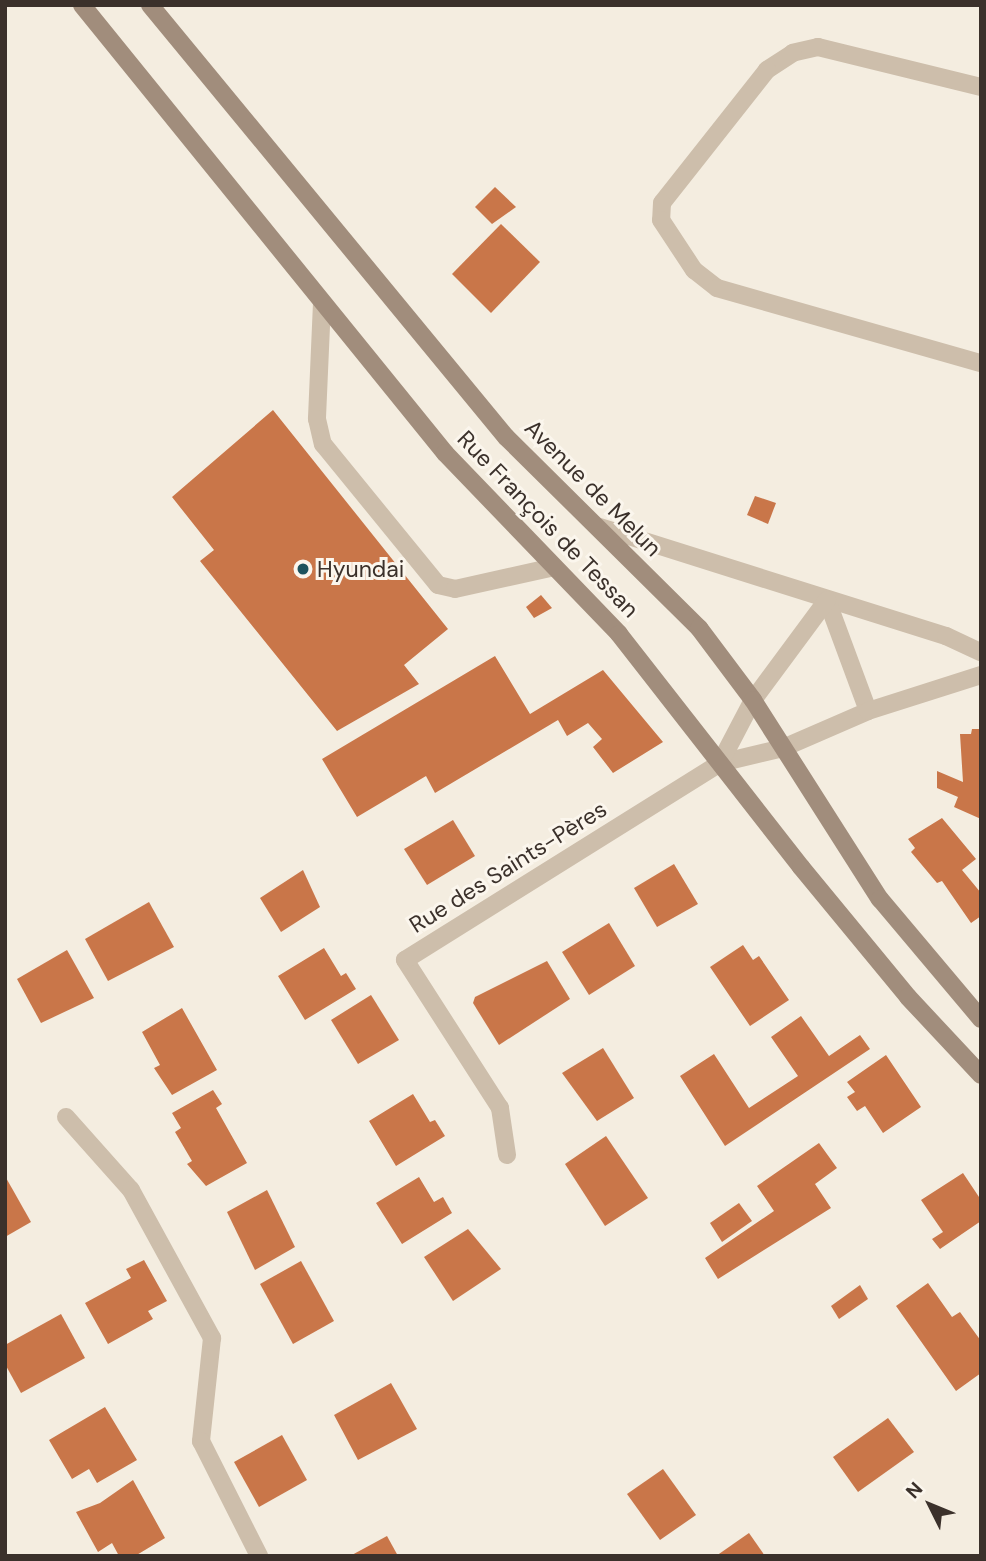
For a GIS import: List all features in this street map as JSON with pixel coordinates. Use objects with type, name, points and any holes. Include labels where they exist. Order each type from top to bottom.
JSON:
[{"type":"main road","name":"Rue François de Tessan","points":[[82,5],[445,453],[619,634],[908,997],[981,1075]]},
{"type":"main road","name":"Avenue de Melun","points":[[150,5],[506,437],[600,527],[699,628],[753,699],[880,899],[981,1019]]},
{"type":"street","points":[[981,87],[818,47],[793,53],[767,70],[662,203],[661,220],[694,270],[716,288],[981,363]]},
{"type":"street","points":[[321,303],[317,419],[323,444],[438,585],[455,589],[554,567]]},
{"type":"street","points":[[600,527],[947,636],[981,652]]},
{"type":"street","points":[[720,763],[753,699],[827,600]]},
{"type":"street","points":[[827,600],[868,711]]},
{"type":"street","points":[[720,763],[783,748],[868,711],[981,675]]},
{"type":"street","name":"Rue des Saints-Pères","points":[[507,1155],[500,1108],[405,960],[720,763]]},
{"type":"street","points":[[66,1117],[131,1190],[212,1338],[201,1441],[259,1556]]},
{"type":"building","points":[[495,187],[516,207],[492,224],[475,207]]},
{"type":"building","points":[[501,224],[540,262],[491,313],[452,274]]},
{"type":"building","name":"Hyundai","points":[[273,410],[448,629],[404,665],[419,684],[337,731],[200,561],[214,550],[172,497]]},
{"type":"building","points":[[755,496],[776,503],[768,524],[747,515]]},
{"type":"building","points":[[541,595],[552,608],[534,618],[526,607]]},
{"type":"building","points":[[495,656],[530,714],[603,670],[663,742],[613,773],[593,747],[602,739],[588,723],[567,736],[558,720],[435,793],[426,776],[357,817],[322,759]]},
{"type":"building","points":[[972,729],[981,729],[981,819],[954,807],[958,797],[937,788],[937,771],[963,782],[960,734],[971,734]]},
{"type":"building","points":[[942,818],[976,859],[962,870],[981,893],[981,916],[971,923],[942,881],[937,883],[911,852],[915,848],[908,839]]},
{"type":"building","points":[[453,820],[475,856],[427,885],[404,849]]},
{"type":"building","points":[[674,864],[698,904],[657,927],[634,888]]},
{"type":"building","points":[[303,870],[320,907],[281,932],[260,898]]},
{"type":"building","points":[[149,902],[174,947],[108,981],[85,939]]},
{"type":"building","points":[[609,923],[635,966],[589,995],[562,952]]},
{"type":"building","points":[[743,945],[753,960],[759,956],[789,1000],[750,1026],[710,967]]},
{"type":"building","points":[[324,948],[341,976],[346,973],[356,989],[305,1020],[278,976]]},
{"type":"building","points":[[67,950],[94,998],[41,1023],[17,979]]},
{"type":"building","points":[[547,961],[570,999],[499,1045],[473,1003],[475,997]]},
{"type":"building","points":[[371,995],[399,1040],[358,1064],[331,1020]]},
{"type":"building","points":[[182,1008],[217,1070],[172,1095],[154,1068],[160,1065],[142,1032]]},
{"type":"building","points":[[801,1016],[829,1056],[860,1035],[870,1049],[725,1146],[680,1076],[714,1054],[749,1108],[798,1076],[771,1037]]},
{"type":"building","points":[[603,1048],[634,1098],[597,1121],[562,1073]]},
{"type":"building","points":[[886,1055],[921,1107],[883,1133],[865,1106],[857,1111],[847,1097],[855,1092],[847,1082]]},
{"type":"building","points":[[213,1090],[222,1104],[216,1108],[247,1163],[206,1186],[187,1164],[192,1161],[175,1132],[181,1128],[172,1113]]},
{"type":"building","points":[[413,1094],[430,1122],[435,1120],[445,1136],[396,1166],[369,1121]]},
{"type":"building","points":[[606,1136],[648,1198],[605,1226],[565,1164]]},
{"type":"building","points":[[819,1143],[837,1168],[815,1184],[831,1208],[718,1279],[705,1258],[774,1211],[757,1186]]},
{"type":"building","points":[[963,1173],[981,1200],[981,1221],[940,1249],[932,1239],[943,1232],[921,1200]]},
{"type":"building","points":[[5,1176],[31,1222],[5,1237]]},
{"type":"building","points":[[419,1177],[434,1202],[443,1197],[452,1213],[402,1244],[376,1203]]},
{"type":"building","points":[[267,1190],[295,1247],[255,1270],[227,1212]]},
{"type":"building","points":[[739,1203],[752,1221],[722,1242],[710,1223]]},
{"type":"building","points":[[468,1229],[501,1269],[453,1301],[424,1257]]},
{"type":"building","points":[[144,1260],[167,1301],[148,1311],[153,1319],[108,1344],[85,1303],[131,1278],[126,1269]]},
{"type":"building","points":[[301,1261],[334,1321],[293,1344],[260,1284]]},
{"type":"building","points":[[928,1283],[952,1317],[960,1312],[981,1341],[981,1373],[956,1391],[896,1306]]},
{"type":"building","points":[[860,1285],[868,1299],[839,1319],[831,1306]]},
{"type":"building","points":[[61,1314],[85,1358],[21,1393],[5,1364],[5,1345]]},
{"type":"building","points":[[391,1383],[417,1429],[358,1460],[334,1415]]},
{"type":"building","points":[[105,1407],[137,1460],[97,1483],[89,1469],[72,1479],[49,1440]]},
{"type":"building","points":[[888,1418],[914,1452],[858,1492],[833,1457]]},
{"type":"building","points":[[282,1435],[307,1480],[259,1507],[234,1462]]},
{"type":"building","points":[[663,1469],[696,1515],[660,1540],[627,1494]]},
{"type":"building","points":[[133,1480],[165,1538],[135,1556],[119,1556],[112,1543],[98,1552],[76,1512],[100,1503]]},
{"type":"building","points":[[749,1533],[765,1556],[716,1556]]},
{"type":"building","points":[[387,1536],[398,1556],[350,1556]]},
{"type":"place","name":"Hyundai","points":[[303,569]]}]
